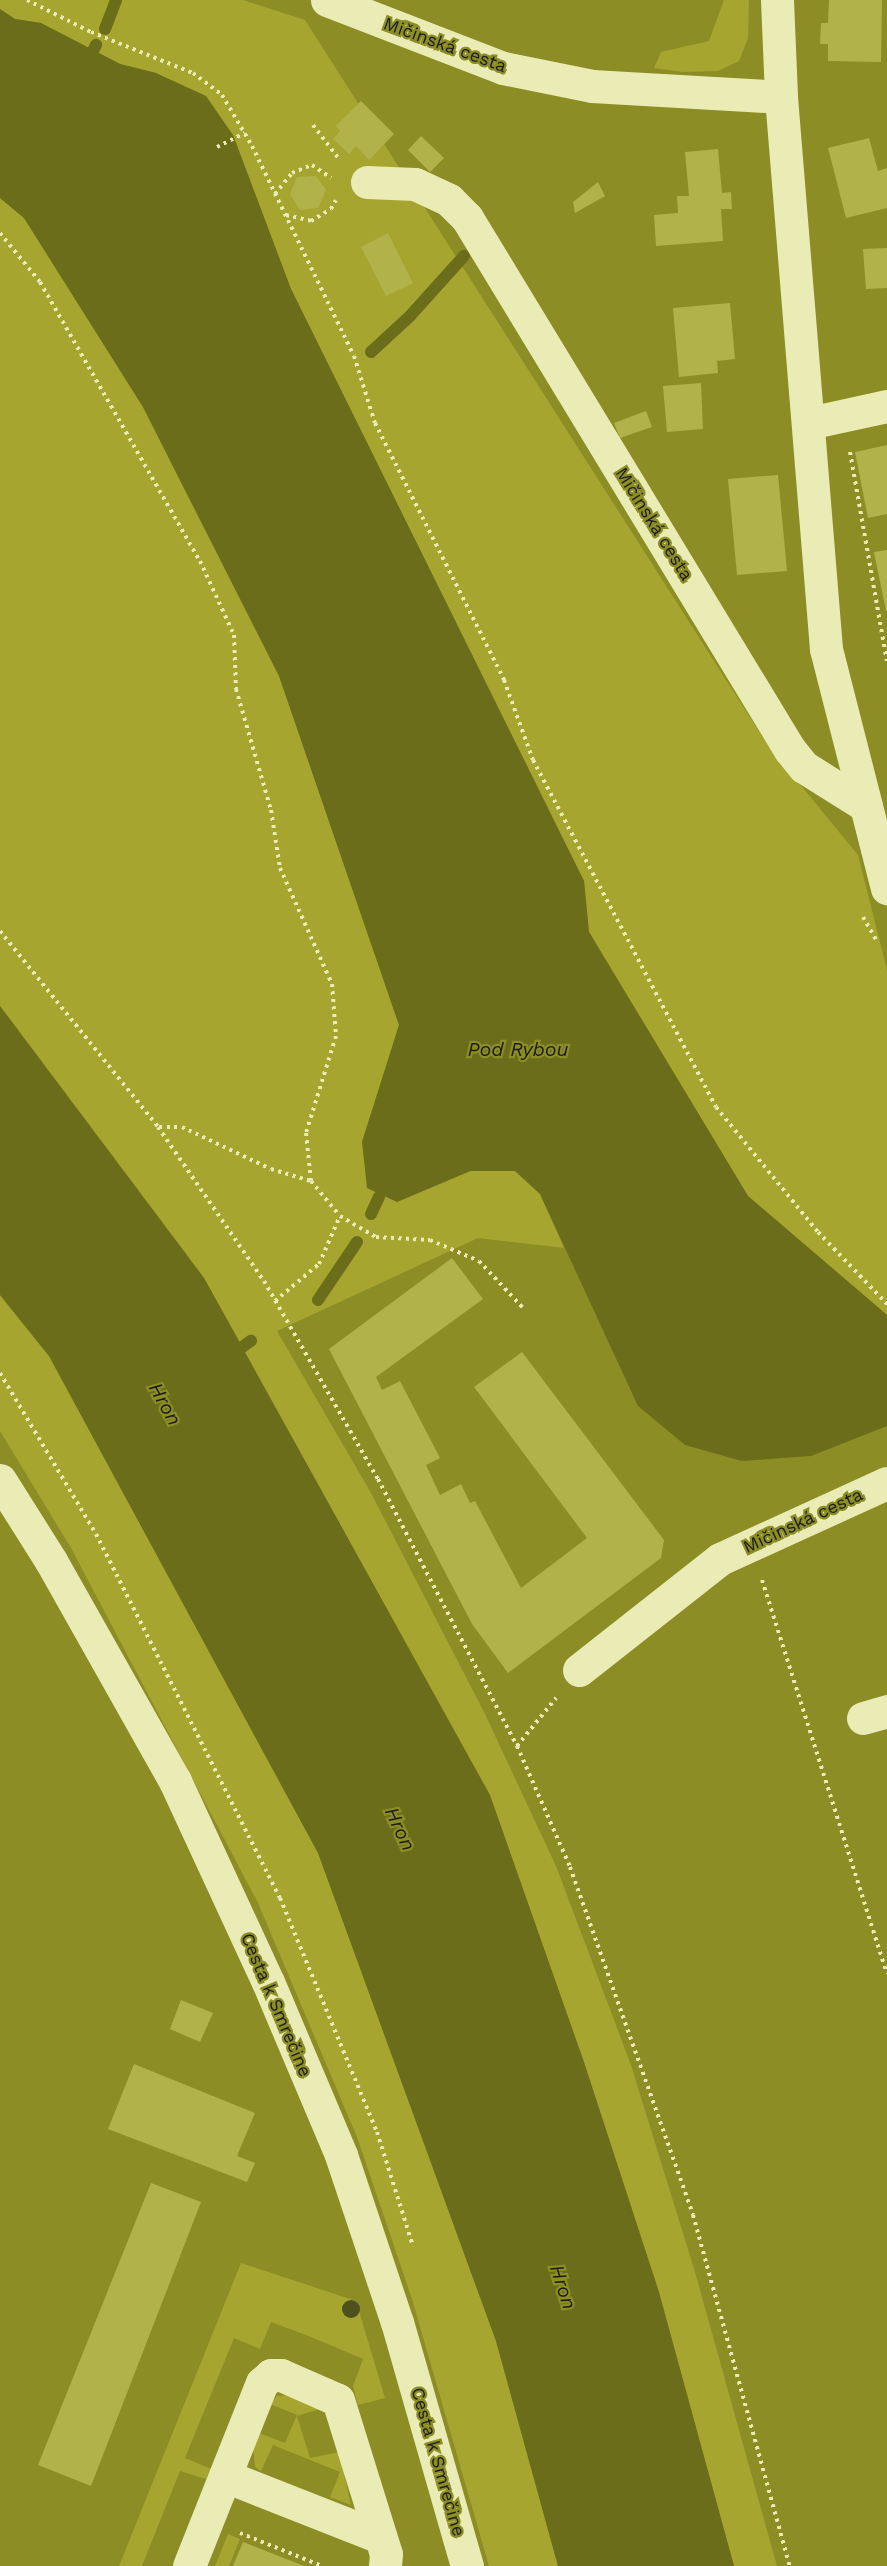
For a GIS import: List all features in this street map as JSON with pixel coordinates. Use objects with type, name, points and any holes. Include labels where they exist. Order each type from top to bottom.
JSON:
[{"type":"street","name":"Mičinská cesta","points":[[327,0],[503,68],[592,86],[781,97]]},
{"type":"street","points":[[777,0],[781,97],[826,649],[887,888]]},
{"type":"street","name":"Mičinská cesta","points":[[353,187],[415,184],[449,200],[467,218],[790,750],[804,767],[867,806]]},
{"type":"street","points":[[809,423],[887,406]]},
{"type":"street","name":"Cesta k Smrečine","points":[[0,1480],[51,1561],[175,1781],[268,1982],[340,2155],[390,2299],[467,2566]]},
{"type":"street","name":"Mičinská cesta","points":[[579,1670],[720,1559],[887,1483]]},
{"type":"street","points":[[189,2566],[262,2382],[271,2375],[330,2393],[343,2408],[383,2551]]},
{"type":"street","points":[[225,2476],[383,2551]]},
{"type":"path","points":[[27,0],[91,32],[193,73],[222,95],[286,215],[354,356],[375,423],[504,680],[533,760],[716,1107],[818,1232],[887,1304]]},
{"type":"path","points":[[286,215],[311,220],[332,209],[353,187],[346,169],[313,125]]},
{"type":"path","points":[[218,147],[244,133]]},
{"type":"path","points":[[275,194],[292,173],[312,165],[330,175],[334,184]]},
{"type":"path","points":[[0,233],[40,282],[200,561],[234,635],[236,689],[271,810],[280,868],[332,984],[336,1036],[306,1133],[311,1181]]},
{"type":"path","points":[[849,448],[887,661]]},
{"type":"path","points":[[0,931],[158,1127],[275,1301],[378,1479],[517,1746],[570,1867],[689,2204],[790,2566]]},
{"type":"path","points":[[158,1127],[182,1127],[271,1168],[311,1181],[340,1216],[376,1238],[430,1240],[479,1261],[525,1310]]},
{"type":"path","points":[[275,1301],[320,1264],[340,1216]]},
{"type":"path","points":[[751,1545],[887,1974]]},
{"type":"path","points":[[517,1746],[579,1670]]},
{"type":"path","points":[[236,2532],[322,2566]]},
{"type":"shaded area","points":[[0,0],[243,0],[305,20],[767,744],[858,855],[887,970],[887,1315],[748,1196],[589,932],[584,881],[291,289],[233,135],[156,73],[120,64],[41,23],[15,19],[0,9]]},
{"type":"shaded area","points":[[724,0],[749,0],[748,38],[739,61],[718,71],[683,72],[654,68],[661,52],[709,41]]},
{"type":"shaded area","points":[[0,198],[24,218],[143,407],[279,676],[399,1025],[362,1142],[397,1202],[471,1171],[515,1171],[540,1194],[564,1248],[478,1238],[277,1331],[371,1493],[484,1712],[556,1866],[631,2065],[695,2272],[777,2566],[734,2566],[654,2277],[242,1346],[204,1278],[0,1006]]},
{"type":"shaded area","points":[[0,1295],[49,1356],[318,1853],[496,2341],[558,2566],[489,2566],[412,2299],[357,2137],[258,1903],[71,1548],[0,1431]]},
{"type":"shaded area","points":[[241,2263],[356,2301],[385,2398],[358,2405],[353,2386],[363,2359],[311,2337],[271,2322],[260,2349],[234,2338],[185,2458],[211,2469],[206,2479],[180,2471],[142,2566],[119,2566]]},
{"type":"shaded area","points":[[286,2395],[320,2409],[297,2416],[310,2458],[339,2452],[351,2505],[330,2497],[340,2472],[273,2445],[261,2471],[255,2467],[253,2448],[259,2433],[285,2443],[297,2415],[270,2404],[277,2396]]},
{"type":"shaded area","points":[[228,2534],[240,2539],[229,2566],[215,2566]]},
{"type":"water","name":"Pod Rybou","points":[[0,9],[15,19],[41,23],[120,64],[156,73],[206,96],[233,135],[291,289],[584,881],[589,932],[748,1196],[887,1315],[887,1426],[811,1456],[742,1461],[685,1445],[638,1406],[540,1194],[515,1171],[470,1171],[397,1202],[367,1188],[362,1142],[399,1025],[279,676],[143,407],[24,218],[0,198]]},
{"type":"water","name":"Hron","points":[[0,1006],[204,1278],[490,1795],[584,2062],[659,2292],[734,2566],[558,2566],[496,2341],[318,1853],[49,1356],[0,1295]]},
{"type":"building","points":[[829,0],[882,0],[881,62],[828,61],[828,44],[820,44],[821,23],[828,23]]},
{"type":"building","points":[[361,101],[394,134],[369,160],[356,146],[349,154],[333,139],[340,131],[336,126]]},
{"type":"building","points":[[421,136],[444,158],[430,172],[408,150]]},
{"type":"building","points":[[869,138],[878,171],[887,168],[887,208],[846,218],[828,148]]},
{"type":"building","points":[[718,149],[722,193],[731,192],[732,209],[721,209],[723,241],[656,246],[654,215],[678,213],[677,196],[689,196],[685,152]]},
{"type":"building","points":[[316,176],[326,190],[318,208],[300,210],[290,194],[297,177]]},
{"type":"building","points":[[598,182],[605,196],[575,213],[573,202]]},
{"type":"building","points":[[388,233],[413,283],[386,296],[361,247]]},
{"type":"building","points":[[887,248],[887,288],[866,289],[863,249]]},
{"type":"building","points":[[730,303],[735,359],[717,361],[718,373],[679,377],[673,308]]},
{"type":"building","points":[[701,383],[703,429],[667,432],[663,386]]},
{"type":"building","points":[[646,411],[652,427],[620,438],[614,423]]},
{"type":"building","points":[[887,445],[887,514],[868,518],[855,452]]},
{"type":"building","points":[[778,475],[787,571],[737,575],[728,479]]},
{"type":"building","points":[[887,550],[887,611],[886,611],[874,552]]},
{"type":"building","points":[[452,1258],[483,1299],[376,1377],[382,1390],[400,1381],[440,1458],[426,1465],[440,1495],[461,1484],[470,1503],[475,1501],[521,1588],[587,1538],[474,1387],[522,1352],[664,1540],[661,1558],[508,1673],[472,1624],[329,1349]]},
{"type":"building","points":[[181,2000],[213,2013],[200,2042],[170,2029]]},
{"type":"building","points":[[134,2064],[255,2113],[237,2156],[255,2163],[247,2182],[108,2129]]},
{"type":"building","points":[[151,2183],[201,2202],[91,2486],[38,2465]]},
{"type":"building","points":[[243,2542],[304,2566],[233,2566]]},
{"type":"waterway","points":[[105,29],[116,0]]},
{"type":"waterway","points":[[93,51],[96,45]]},
{"type":"waterway","points":[[371,352],[410,316],[464,256]]},
{"type":"waterway","points":[[371,1214],[379,1197]]},
{"type":"waterway","points":[[318,1300],[357,1242]]},
{"type":"waterway","points":[[230,1356],[251,1341]]}]
